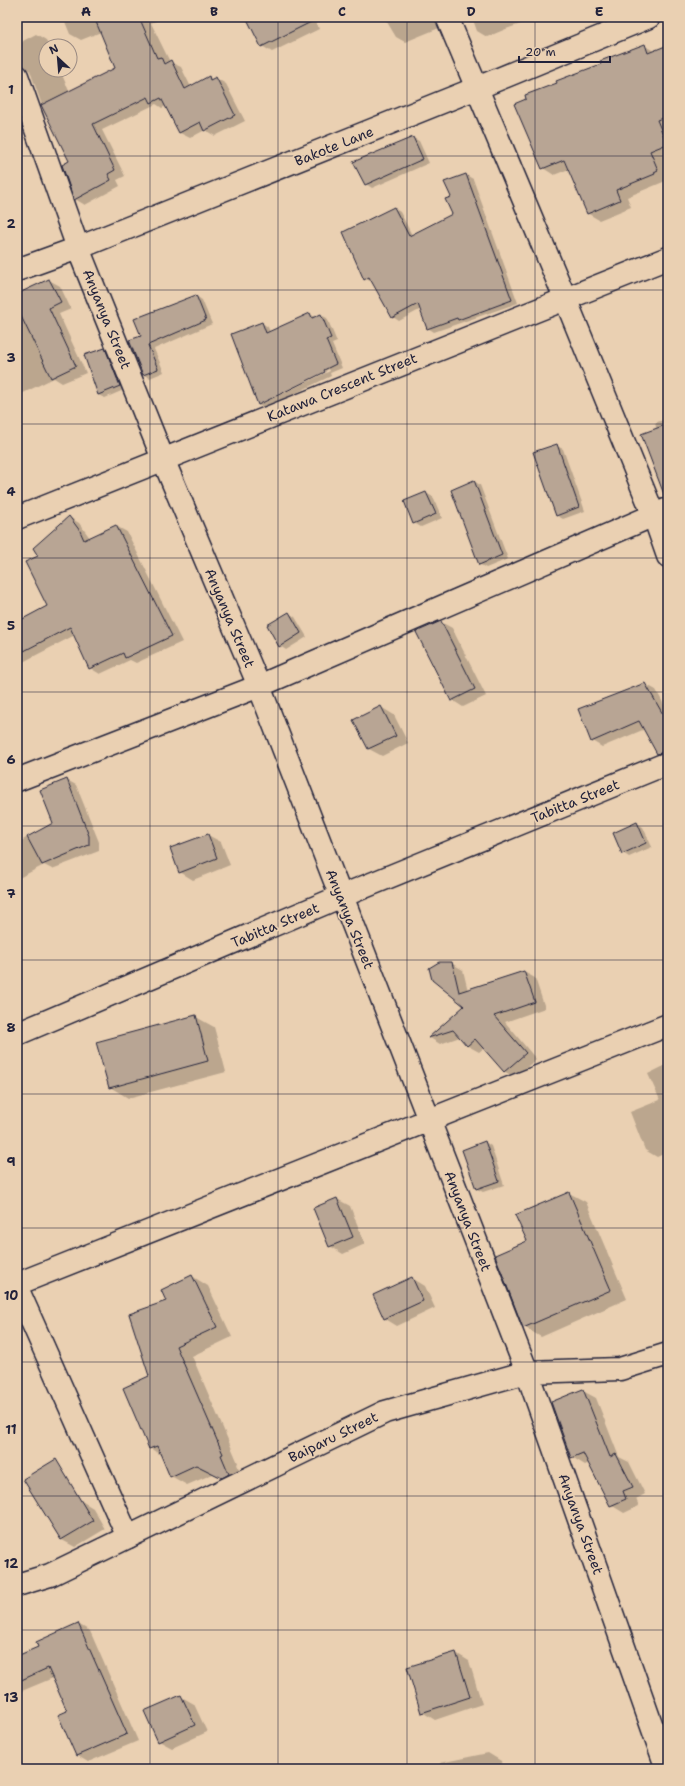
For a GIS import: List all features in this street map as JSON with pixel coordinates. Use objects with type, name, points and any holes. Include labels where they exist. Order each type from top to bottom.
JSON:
[{"type":"street","points":[[447,17],[565,298],[661,512],[668,556]]},
{"type":"street","name":"Bakote Lane","points":[[17,270],[78,248],[477,88],[649,17]]},
{"type":"street","name":"Anyanya Street","points":[[17,76],[78,248],[163,459],[259,686],[527,1372],[667,1769]]},
{"type":"street","name":"Katawa Crescent Street","points":[[17,518],[668,258]]},
{"type":"street","points":[[17,780],[259,686],[661,512]]},
{"type":"street","name":"Tabitta Street","points":[[17,1034],[342,896],[668,763]]},
{"type":"street","points":[[17,1284],[428,1119],[668,1025]]},
{"type":"street","points":[[17,1288],[128,1537]]},
{"type":"street","name":"Baiparu Street","points":[[17,1585],[50,1575],[385,1412],[527,1372],[620,1369],[668,1354]]},
{"type":"building","points":[[94,17],[139,17],[157,58],[161,57],[164,64],[171,60],[185,89],[209,76],[210,80],[216,77],[235,115],[204,131],[200,122],[179,133],[161,98],[151,103],[148,97],[93,124],[115,170],[108,174],[111,180],[74,200],[62,165],[69,161],[41,105],[115,68]]},
{"type":"building","points":[[246,17],[321,17],[261,47]]},
{"type":"building","points":[[645,44],[648,53],[668,45],[668,116],[657,120],[667,144],[650,151],[658,170],[654,172],[655,174],[616,190],[620,200],[587,214],[564,160],[542,169],[514,104],[526,99],[525,95],[557,83],[556,81],[601,64],[600,61]]},
{"type":"building","points":[[413,137],[423,159],[365,185],[353,162]]},
{"type":"building","points":[[466,174],[512,300],[458,320],[457,318],[427,329],[418,304],[392,318],[369,277],[364,280],[343,232],[394,207],[409,236],[452,214],[445,199],[451,197],[444,182]]},
{"type":"building","points":[[49,279],[61,302],[49,308],[76,366],[51,378],[17,308],[17,294]]},
{"type":"building","points":[[196,295],[206,320],[148,345],[158,369],[143,375],[129,340],[141,336],[134,319]]},
{"type":"building","points":[[310,313],[312,318],[321,314],[331,338],[326,340],[336,364],[324,370],[325,372],[258,405],[231,334],[262,322],[266,333]]},
{"type":"building","points":[[105,348],[120,386],[98,395],[84,355]]},
{"type":"building","points":[[668,424],[668,497],[665,497],[641,434]]},
{"type":"building","points":[[557,444],[579,507],[556,516],[533,452]]},
{"type":"building","points":[[474,480],[502,555],[479,565],[451,490]]},
{"type":"building","points":[[426,492],[436,514],[413,524],[404,501]]},
{"type":"building","points":[[69,516],[80,531],[84,540],[116,525],[172,636],[125,658],[123,653],[89,669],[70,627],[24,651],[17,637],[17,622],[47,606],[25,562],[38,556],[33,548]]},
{"type":"building","points":[[289,612],[301,633],[279,647],[267,625]]},
{"type":"building","points":[[441,621],[475,689],[451,701],[416,632]]},
{"type":"building","points":[[645,683],[668,723],[668,751],[657,754],[639,721],[591,742],[578,709]]},
{"type":"building","points":[[381,706],[396,736],[368,749],[353,720]]},
{"type":"building","points":[[67,779],[89,836],[89,845],[42,865],[27,837],[53,823],[40,790]]},
{"type":"building","points":[[637,822],[646,843],[622,854],[613,833]]},
{"type":"building","points":[[208,834],[217,858],[179,873],[170,848]]},
{"type":"building","points":[[439,962],[452,962],[459,992],[524,971],[535,1002],[494,1016],[526,1053],[504,1072],[475,1039],[467,1046],[453,1030],[428,1038],[464,1006],[432,980],[429,968]]},
{"type":"building","points":[[196,1015],[208,1061],[109,1088],[96,1042]]},
{"type":"building","points":[[485,1141],[499,1181],[476,1189],[462,1150]]},
{"type":"building","points":[[569,1192],[611,1290],[523,1328],[495,1255],[527,1241],[515,1215]]},
{"type":"building","points":[[337,1198],[353,1237],[329,1247],[313,1208]]},
{"type":"building","points":[[192,1275],[217,1327],[176,1346],[223,1454],[221,1455],[229,1474],[222,1478],[196,1465],[170,1477],[157,1446],[149,1449],[123,1388],[149,1376],[129,1314],[166,1301],[161,1290]]},
{"type":"building","points":[[412,1277],[423,1301],[384,1319],[373,1295]]},
{"type":"building","points":[[583,1389],[610,1457],[616,1454],[633,1487],[623,1491],[626,1499],[610,1506],[583,1453],[571,1458],[551,1402]]},
{"type":"building","points":[[56,1459],[93,1521],[61,1540],[23,1479]]},
{"type":"building","points":[[78,1623],[127,1734],[76,1756],[58,1715],[67,1711],[48,1668],[17,1682],[17,1656],[38,1647],[36,1642]]},
{"type":"building","points":[[456,1652],[470,1697],[421,1713],[407,1667]]},
{"type":"building","points":[[181,1695],[195,1725],[158,1742],[144,1711]]}]
